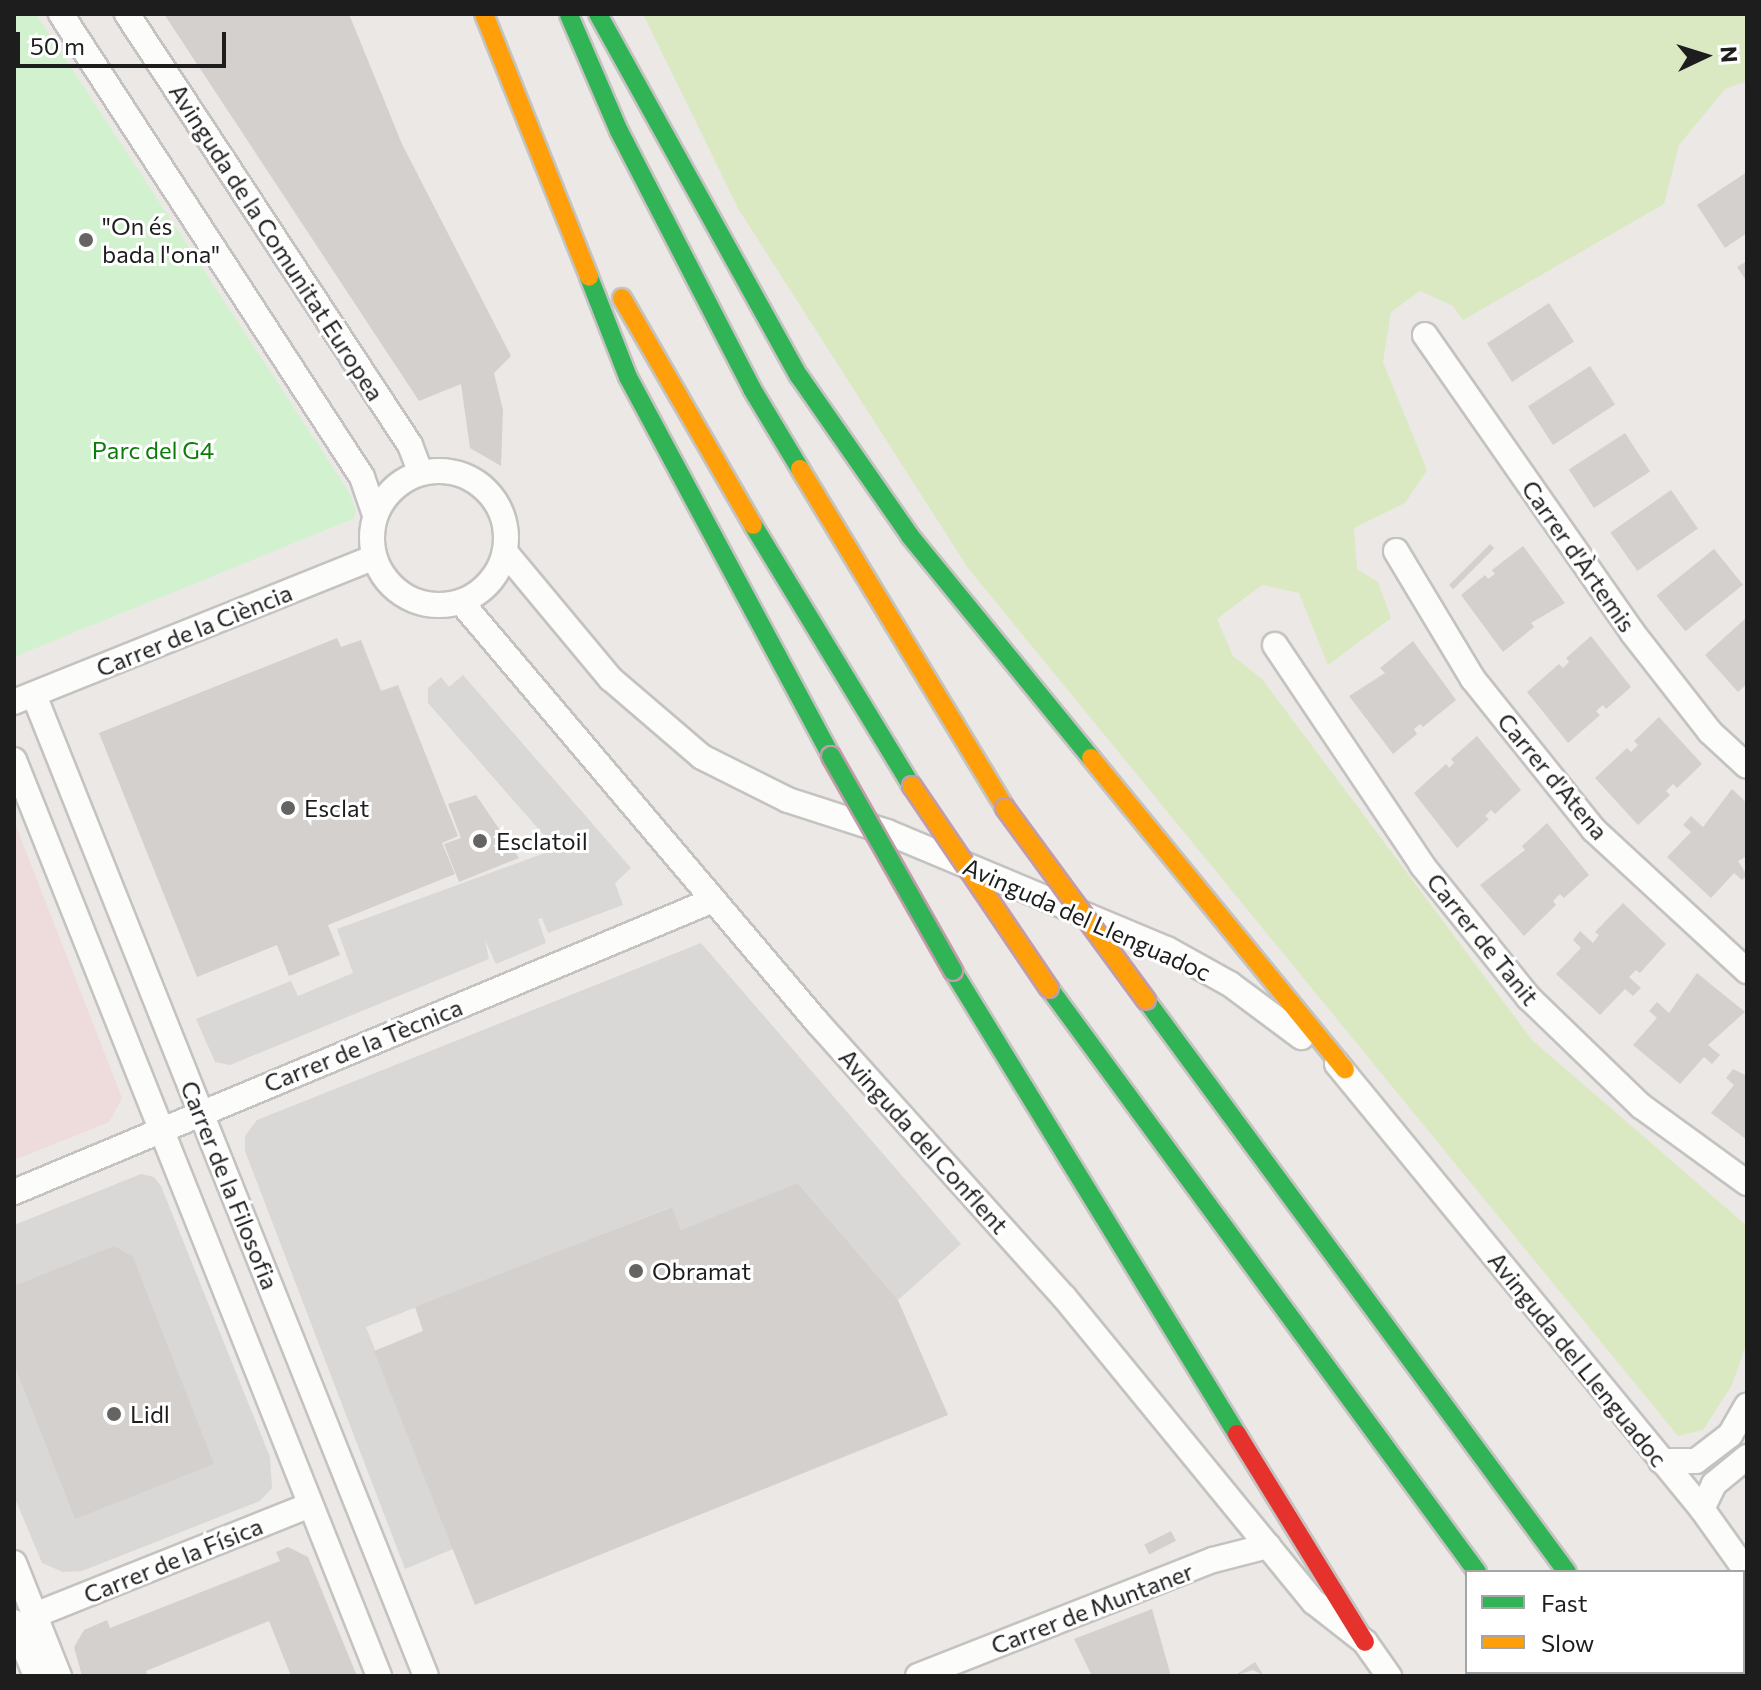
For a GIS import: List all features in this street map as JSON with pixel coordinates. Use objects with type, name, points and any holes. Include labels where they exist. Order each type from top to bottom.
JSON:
[{"type":"highway","points":[[484,14],[628,377],[831,756],[953,971],[1365,1642]]},
{"type":"highway","points":[[569,14],[619,131],[752,389],[1005,808],[1566,1570]]},
{"type":"highway","points":[[598,14],[799,376],[910,536],[1345,1069]]},
{"type":"highway","points":[[533,134],[685,415],[912,786],[1049,988],[1476,1570]]},
{"type":"street","points":[[61,14],[362,477],[375,514],[374,557],[387,581],[410,599],[435,605],[461,602],[484,588],[505,552],[503,517],[485,488],[450,471],[421,473],[400,482],[375,514]]},
{"type":"street","name":"Avinguda de la Comunitat Europea","points":[[127,14],[410,445],[421,473]]},
{"type":"street","name":"Carrer d'Àrtemis","points":[[1425,335],[1632,632],[1710,732],[1747,766]]},
{"type":"street","name":"Carrer d'Atena","points":[[1396,551],[1473,679],[1594,830],[1747,971]]},
{"type":"street","name":"Avinguda del Llenguadoc","points":[[505,552],[611,679],[702,757],[788,800],[887,832],[1167,949],[1230,984],[1345,1069],[1702,1509],[1747,1572]]},
{"type":"street","name":"Carrer de la Ciència","points":[[24,698],[374,557]]},
{"type":"street","name":"Avinguda del Conflent","points":[[461,602],[713,900],[1064,1297],[1314,1602],[1365,1642],[1389,1676]]},
{"type":"street","name":"Carrer de Tanit","points":[[1275,645],[1422,865],[1529,998],[1641,1106],[1747,1183]]},
{"type":"street","name":"Carrer de la Filosofia","points":[[24,698],[201,1111],[426,1676]]},
{"type":"street","name":"Carrer de la Filosofia","points":[[14,760],[379,1676]]},
{"type":"street","name":"Carrer de la Tècnica","points":[[14,1192],[201,1111],[713,900]]},
{"type":"street","points":[[1661,1461],[1696,1461],[1730,1435],[1747,1406]]},
{"type":"street","points":[[1702,1509],[1714,1484],[1747,1457]]},
{"type":"street","name":"Carrer de la Física","points":[[24,1618],[310,1505]]},
{"type":"street","name":"Carrer de Muntaner","points":[[918,1676],[1213,1560],[1268,1546]]},
{"type":"street","points":[[14,1563],[36,1676]]},
{"type":"street","points":[[24,1618],[59,1676]]},
{"type":"shaded area","points":[[463,675],[631,868],[615,883],[623,905],[548,933],[542,918],[538,919],[546,943],[496,964],[485,940],[489,959],[230,1065],[215,1062],[196,1019],[291,981],[298,996],[353,973],[337,929],[556,849],[428,703],[428,688],[441,677],[449,687]]},
{"type":"shaded area","points":[[14,821],[122,1098],[109,1122],[14,1160]]},
{"type":"shaded area","points":[[701,943],[961,1244],[898,1300],[800,1185],[681,1230],[671,1207],[366,1327],[453,1549],[405,1569],[245,1151],[245,1136],[257,1120]]},
{"type":"shaded area","points":[[141,1174],[154,1177],[161,1186],[270,1457],[272,1488],[260,1501],[82,1571],[63,1572],[42,1563],[14,1496],[14,1225]]},
{"type":"green space","name":"Parc del G4","points":[[14,14],[36,14],[349,492],[356,511],[353,519],[14,657]]},
{"type":"green space","points":[[643,14],[1747,14],[1747,81],[1725,89],[1679,145],[1664,204],[1463,320],[1453,306],[1420,291],[1391,312],[1383,362],[1427,470],[1405,503],[1354,528],[1357,569],[1378,582],[1391,618],[1328,665],[1299,593],[1262,585],[1217,619],[1233,656],[1262,679],[1532,1040],[1747,1226],[1747,1342],[1732,1385],[1703,1430],[1678,1436],[968,568],[739,210]]},
{"type":"building","points":[[164,14],[349,14],[402,144],[511,356],[494,373],[503,410],[501,466],[470,448],[461,384],[419,401]]},
{"type":"building","points":[[1747,172],[1747,233],[1725,248],[1697,205]]},
{"type":"building","points":[[1747,261],[1747,282],[1737,267]]},
{"type":"building","points":[[1549,303],[1574,342],[1512,382],[1487,343]]},
{"type":"building","points":[[1590,366],[1615,405],[1553,445],[1528,406]]},
{"type":"building","points":[[1625,433],[1650,472],[1594,508],[1569,469]]},
{"type":"building","points":[[1671,490],[1698,529],[1637,571],[1610,532]]},
{"type":"building","points":[[1490,544],[1494,548],[1453,589],[1449,585]]},
{"type":"building","points":[[1523,546],[1565,603],[1531,623],[1534,627],[1503,652],[1461,595],[1485,575],[1488,579],[1495,574],[1492,570]]},
{"type":"building","points":[[1714,549],[1743,585],[1685,631],[1656,596]]},
{"type":"building","points":[[1747,617],[1747,684],[1738,692],[1705,655]]},
{"type":"building","points":[[1591,636],[1631,687],[1606,709],[1603,705],[1596,711],[1600,715],[1568,743],[1527,692],[1559,664],[1563,668],[1569,662],[1566,658]]},
{"type":"building","name":"Esclat","points":[[337,638],[341,647],[361,640],[381,691],[398,685],[458,836],[442,843],[455,874],[328,925],[340,955],[289,976],[277,945],[197,977],[99,733]]},
{"type":"building","points":[[1413,641],[1456,700],[1423,727],[1420,724],[1414,729],[1417,734],[1393,754],[1349,696],[1385,673],[1380,668]]},
{"type":"building","points":[[1659,717],[1702,764],[1677,788],[1673,784],[1666,791],[1670,795],[1638,825],[1595,778],[1627,748],[1631,752],[1638,745],[1634,741]]},
{"type":"building","points":[[1477,736],[1521,790],[1495,814],[1491,810],[1485,816],[1489,819],[1457,848],[1414,793],[1446,764],[1449,768],[1454,763],[1451,759]]},
{"type":"building","points":[[1732,789],[1747,803],[1747,856],[1738,861],[1747,875],[1742,880],[1734,873],[1711,898],[1667,857],[1691,832],[1683,825],[1691,816],[1703,827]]},
{"type":"building","name":"Esclatoil","points":[[476,795],[519,858],[459,882],[444,844],[461,838],[448,804]]},
{"type":"building","points":[[1547,823],[1589,875],[1564,898],[1560,894],[1553,901],[1556,905],[1524,936],[1480,885],[1525,850],[1522,846]]},
{"type":"building","points":[[1623,903],[1666,944],[1640,973],[1636,970],[1629,977],[1641,988],[1633,996],[1625,989],[1600,1015],[1556,974],[1581,948],[1573,940],[1580,931],[1593,943],[1599,935],[1595,932]]},
{"type":"building","points":[[1697,973],[1745,1012],[1708,1045],[1720,1055],[1712,1064],[1704,1057],[1680,1084],[1633,1045],[1657,1018],[1649,1011],[1657,1002],[1669,1013]]},
{"type":"building","points":[[1733,1069],[1747,1076],[1747,1140],[1711,1113],[1734,1085],[1726,1078]]},
{"type":"building","points":[[798,1183],[898,1300],[948,1415],[475,1605],[374,1351],[423,1331],[415,1307],[672,1207],[681,1230]]},
{"type":"building","name":"Lidl","points":[[114,1246],[133,1257],[214,1464],[75,1519],[14,1364],[14,1286]]},
{"type":"building","points":[[1171,1531],[1176,1541],[1149,1554],[1144,1545]]},
{"type":"building","points":[[288,1547],[308,1557],[357,1676],[291,1676],[269,1621],[146,1671],[148,1676],[82,1676],[74,1647],[84,1630],[107,1620],[110,1628],[280,1561],[276,1552]]},
{"type":"building","points":[[1152,1609],[1171,1676],[1092,1676],[1074,1639]]},
{"type":"building","points":[[1255,1662],[1264,1676],[1253,1670],[1234,1676]]},
{"type":"traffic: fast","points":[[598,14],[799,376],[910,536],[1091,758]]},
{"type":"traffic: fast","points":[[569,15],[619,131],[752,389],[800,469]]},
{"type":"traffic: fast","points":[[589,277],[628,377],[831,756]]},
{"type":"traffic: fast","points":[[753,525],[912,786]]},
{"type":"traffic: fast","points":[[831,756],[953,971]]},
{"type":"traffic: fast","points":[[953,971],[1237,1434]]},
{"type":"traffic: fast","points":[[1049,988],[1476,1570]]},
{"type":"traffic: fast","points":[[1146,1000],[1566,1570]]},
{"type":"traffic: slow","points":[[484,14],[589,277]]},
{"type":"traffic: slow","points":[[622,298],[753,525]]},
{"type":"traffic: slow","points":[[800,469],[1005,808]]},
{"type":"traffic: slow","points":[[1091,758],[1345,1069]]},
{"type":"traffic: slow","points":[[912,786],[1049,988]]},
{"type":"traffic: slow","points":[[1005,808],[1146,1000]]},
{"type":"traffic: jam","points":[[1237,1434],[1365,1642]]},
{"type":"place","name":"\"On és bada l'ona\"","points":[[86,240]]},
{"type":"place","name":"Esclat","points":[[288,808]]},
{"type":"place","name":"Esclatoil","points":[[480,841]]},
{"type":"place","name":"Obramat","points":[[636,1271]]},
{"type":"place","name":"Lidl","points":[[114,1414]]}]
